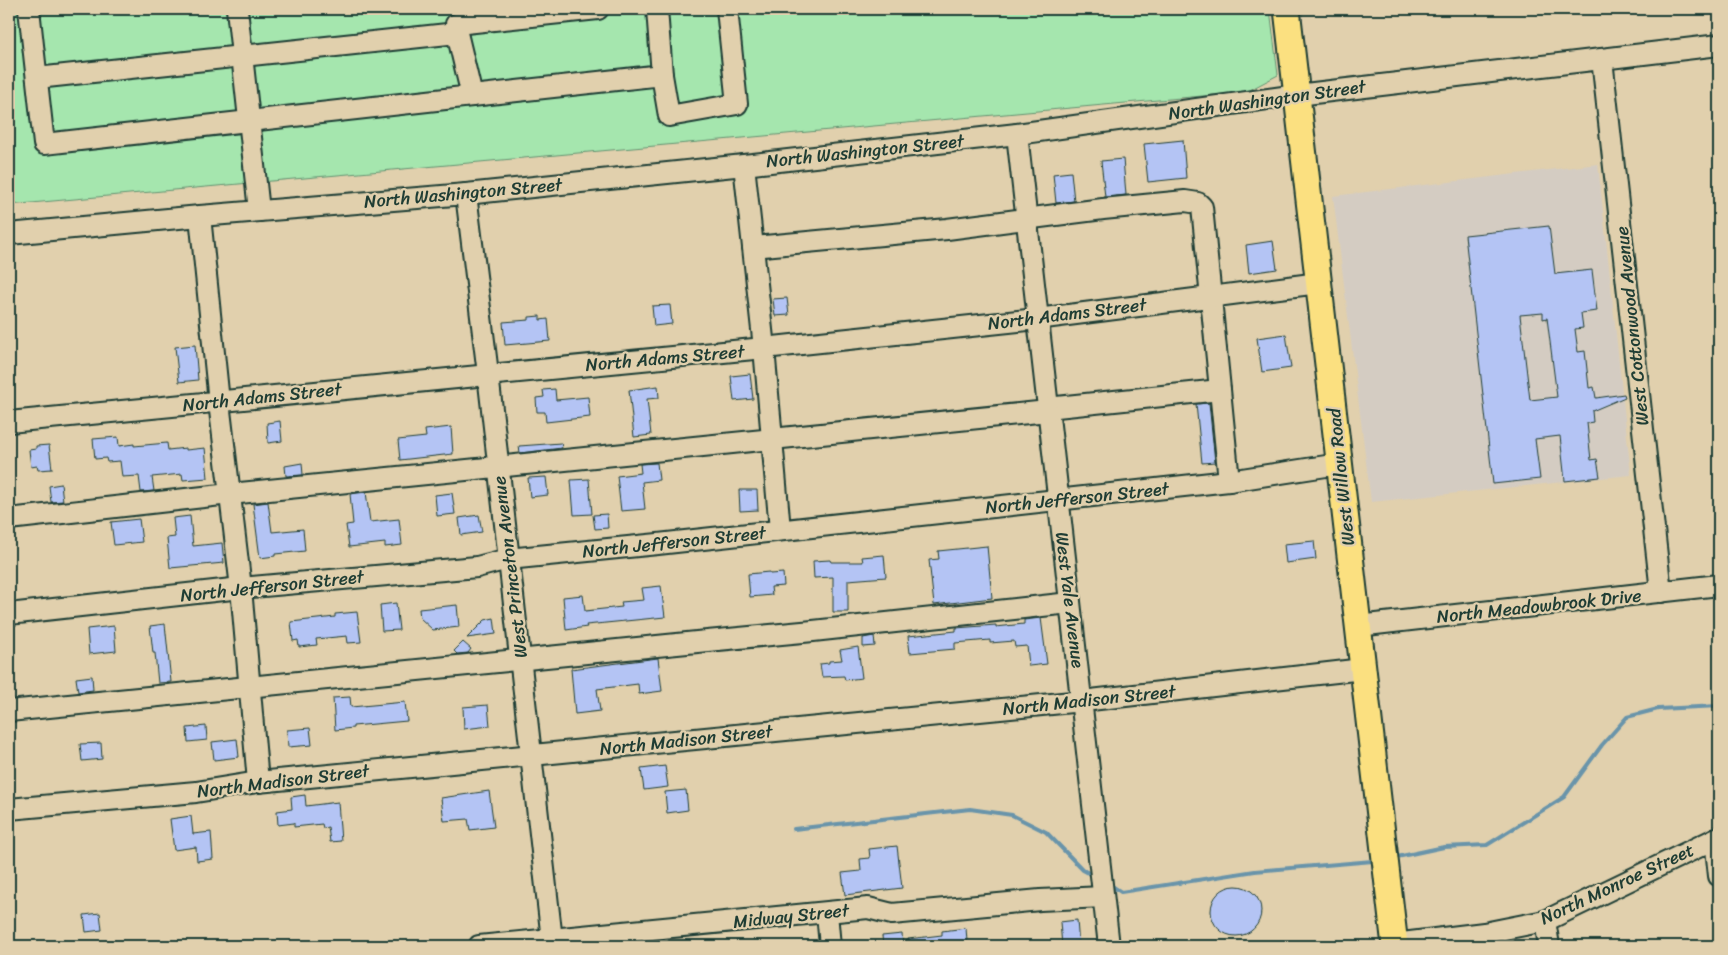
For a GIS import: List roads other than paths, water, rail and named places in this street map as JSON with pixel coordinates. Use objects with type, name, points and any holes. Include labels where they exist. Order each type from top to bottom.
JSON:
[{"type":"main road","name":"West Willow Road","points":[[1287,9],[1394,945]]},
{"type":"street","points":[[29,9],[44,144],[662,75]]},
{"type":"street","points":[[237,9],[259,211]]},
{"type":"street","points":[[37,78],[243,56],[456,22],[584,9]]},
{"type":"street","points":[[657,9],[662,75],[668,116],[737,104],[727,9]]},
{"type":"street","points":[[456,22],[472,96]]},
{"type":"street","name":"North Washington Street","points":[[9,234],[466,194],[744,165],[1017,134],[1297,94],[1719,45]]},
{"type":"street","name":"West Cottonwood Avenue","points":[[1602,59],[1662,592]]},
{"type":"street","name":"West Yale Avenue","points":[[1017,134],[1109,946]]},
{"type":"street","points":[[744,165],[764,348],[780,530]]},
{"type":"street","name":"West Princeton Avenue","points":[[466,194],[552,940]]},
{"type":"street","points":[[753,247],[1026,219],[1103,209],[1185,201],[1198,203],[1202,207],[1229,481]]},
{"type":"street","points":[[200,216],[241,588],[258,782]]},
{"type":"street","name":"North Adams Street","points":[[9,422],[764,348],[1037,319],[1319,283]]},
{"type":"street","points":[[9,519],[230,494],[773,440],[1220,390]]},
{"type":"street","name":"North Jefferson Street","points":[[9,614],[241,588],[477,567],[508,559],[1229,481],[1339,464]]},
{"type":"street","name":"North Meadowbrook Drive","points":[[1358,626],[1719,585]]},
{"type":"street","points":[[9,711],[813,631],[1070,603]]},
{"type":"street","name":"North Madison Street","points":[[9,810],[196,792],[258,782],[1082,701],[1363,670]]},
{"type":"street","points":[[1717,838],[1719,876]]},
{"type":"street","name":"North Monroe Street","points":[[1394,945],[1484,933],[1545,921],[1717,838]]},
{"type":"street","name":"Midway Street","points":[[479,946],[868,908],[892,914],[1040,900],[1103,897]]},
{"type":"street","points":[[827,913],[830,946]]},
{"type":"street","points":[[1545,921],[1549,946]]},
{"type":"waterway","points":[[1397,857],[1444,847],[1487,845],[1564,797],[1602,745],[1627,717],[1658,709],[1719,706]]},
{"type":"waterway","points":[[794,829],[970,809],[1012,815],[1046,832],[1083,870],[1094,876]]},
{"type":"waterway","points":[[1109,884],[1121,892],[1255,871],[1373,861]]}]
